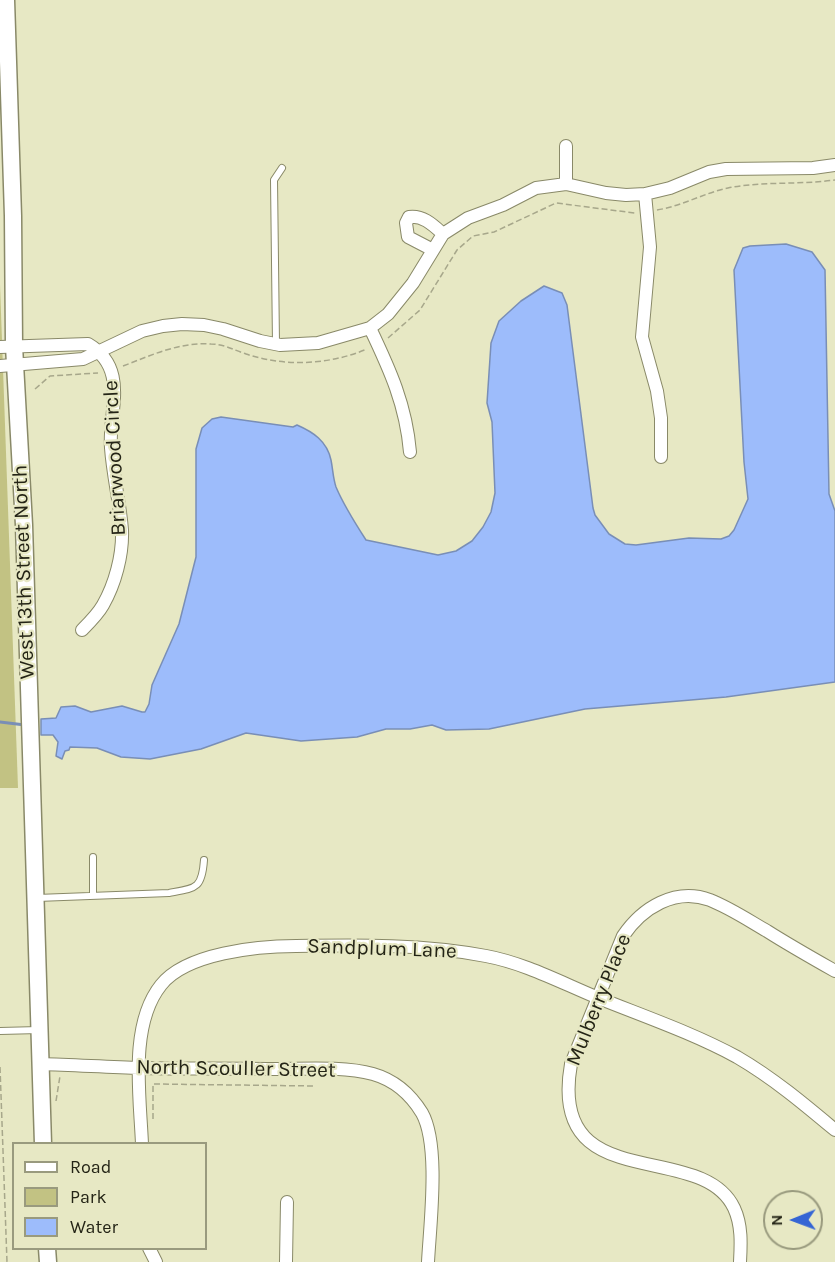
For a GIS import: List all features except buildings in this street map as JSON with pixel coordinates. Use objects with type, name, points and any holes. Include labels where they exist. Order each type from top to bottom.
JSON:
[{"type":"street","name":"West 13th Street North","points":[[6,0],[13,216],[7,347],[24,525],[43,1142]]},
{"type":"street","points":[[566,146],[566,184]]},
{"type":"street","points":[[8,365],[83,359],[142,332],[182,324],[223,329],[276,344],[318,343],[370,327],[388,314],[413,283],[442,234],[468,218],[503,205],[536,188],[566,184],[606,193],[645,194],[670,188],[709,172],[726,169],[813,168],[835,165]]},
{"type":"street","points":[[645,194],[650,248],[642,337],[657,391],[661,418],[661,457]]},
{"type":"street","points":[[433,250],[408,237],[406,223],[409,217],[416,216],[427,220],[442,234]]},
{"type":"street","points":[[370,327],[397,387],[408,431],[410,452]]},
{"type":"street","points":[[7,347],[88,344],[100,351]]},
{"type":"street","name":"Briarwood Circle","points":[[82,630],[103,606],[115,576],[122,531],[111,447],[115,398],[110,370],[100,351]]},
{"type":"street","name":"Mulberry Place","points":[[740,1262],[741,1240],[737,1216],[727,1197],[714,1184],[699,1177],[636,1162],[606,1152],[591,1142],[578,1127],[572,1114],[567,1084],[570,1064],[623,936],[632,922],[644,911],[661,902],[674,898],[708,899],[728,908],[835,971]]},
{"type":"street","name":"Sandplum Lane","points":[[142,1142],[140,1068],[142,1024],[146,1011],[162,984],[172,974],[203,960],[262,946],[412,947],[450,950],[488,956],[524,967],[706,1042],[736,1057],[782,1087],[835,1130]]},
{"type":"street","name":"North Scouller Street","points":[[41,1064],[354,1071],[386,1078],[400,1088],[423,1115],[432,1144],[428,1262]]},
{"type":"street","points":[[286,1262],[287,1202]]},
{"type":"lane","points":[[276,344],[274,180],[282,168]]},
{"type":"lane","points":[[93,857],[93,896]]},
{"type":"lane","points":[[35,898],[169,893],[185,890],[198,885],[203,878],[204,860]]},
{"type":"lane","points":[[0,1031],[39,1030]]},
{"type":"path","points":[[34,389],[50,376],[104,373],[178,346],[213,344],[288,363],[311,363],[340,358],[365,350],[391,336],[420,310],[457,250],[473,236],[494,232],[556,203],[623,213],[646,212],[679,204],[711,191],[752,184],[794,184],[835,180]]},
{"type":"path","points":[[0,1067],[7,1262]]},
{"type":"path","points":[[56,1101],[60,1075]]},
{"type":"path","points":[[153,1119],[153,1084],[315,1086]]},
{"type":"green space","points":[[0,285],[18,788],[0,788]]},
{"type":"water","points":[[786,244],[812,252],[825,270],[829,494],[835,511],[835,682],[726,697],[585,709],[489,729],[446,730],[432,725],[410,729],[386,729],[357,737],[301,741],[246,733],[201,749],[150,759],[121,757],[97,748],[70,747],[65,751],[62,759],[56,756],[58,742],[53,735],[41,735],[41,719],[56,718],[61,707],[75,706],[91,712],[122,706],[145,712],[149,704],[152,685],[179,624],[196,557],[196,449],[202,428],[212,419],[221,417],[293,427],[297,425],[314,434],[323,442],[329,453],[336,487],[366,540],[438,555],[456,551],[472,541],[491,512],[495,493],[492,422],[487,403],[491,343],[499,321],[521,301],[544,286],[562,293],[567,305],[593,508],[595,515],[609,534],[625,544],[636,545],[689,538],[721,539],[729,536],[748,499],[734,270],[743,248]]},
{"type":"waterway","points":[[0,722],[25,725]]}]
